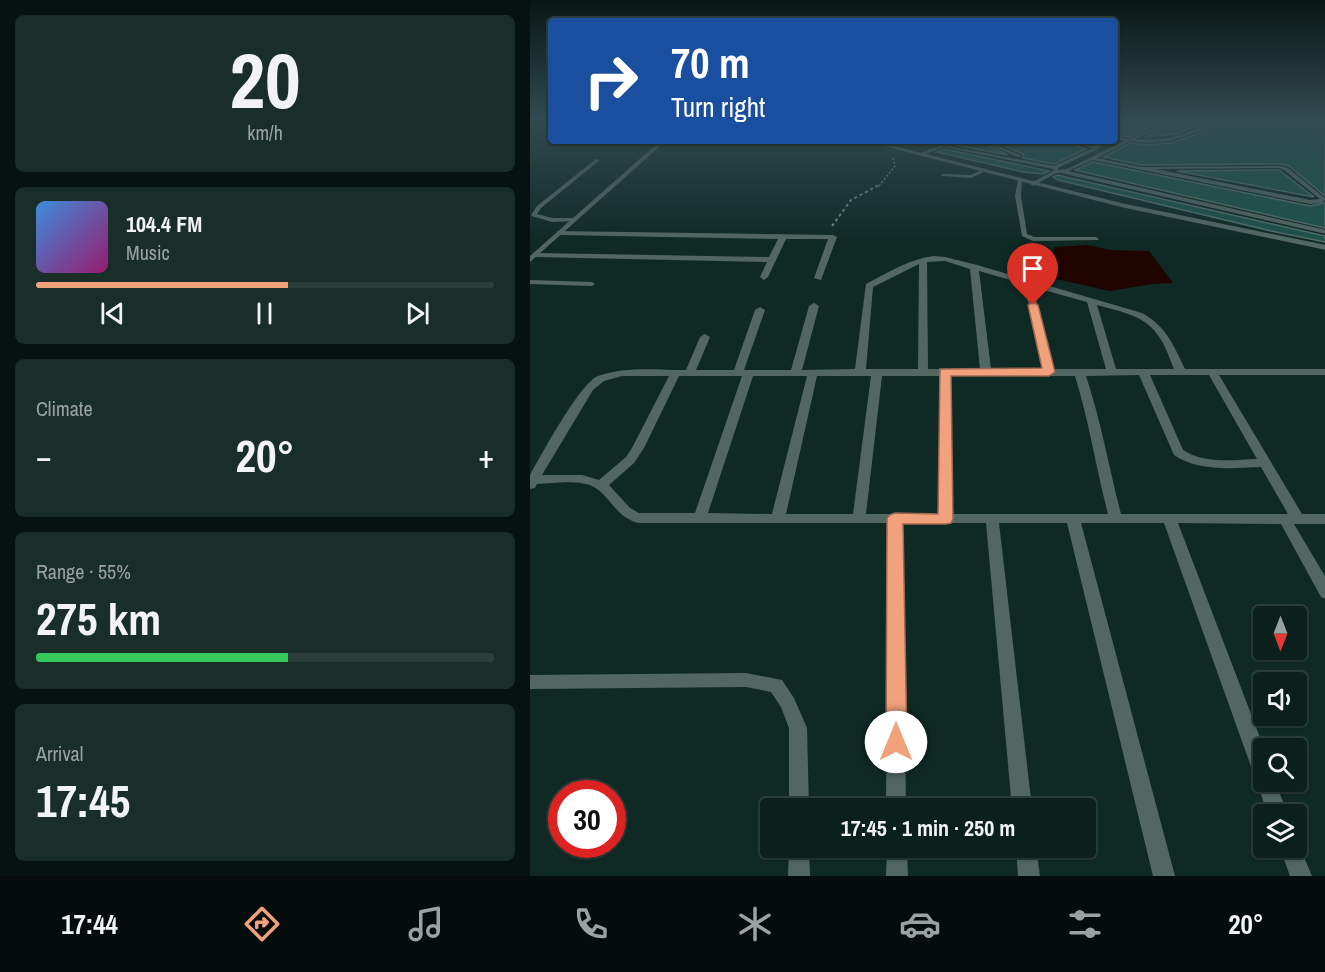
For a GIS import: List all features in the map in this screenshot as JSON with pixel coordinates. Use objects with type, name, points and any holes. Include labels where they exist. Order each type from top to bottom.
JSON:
[{"type":"street","points":[[533,258],[642,160]]},
{"type":"street","points":[[942,160],[1160,214],[1325,248]]},
{"type":"street","points":[[560,233],[833,237],[818,278]]},
{"type":"street","points":[[764,277],[784,237]]},
{"type":"street","points":[[533,258],[772,260]]},
{"type":"street","points":[[923,259],[923,372]]},
{"type":"street","points":[[860,372],[869,286],[923,259],[945,259],[1144,316],[1156,324],[1181,372]]},
{"type":"street","points":[[974,267],[986,372]]},
{"type":"street","points":[[1028,282],[1049,372]]},
{"type":"street","points":[[1091,300],[1112,372]]},
{"type":"street","points":[[796,372],[814,306]]},
{"type":"street","points":[[700,518],[744,372],[760,310]]},
{"type":"street","points":[[690,372],[705,337]]},
{"type":"street","points":[[600,486],[630,460],[638,448],[676,372]]},
{"type":"street","points":[[778,517],[813,372]]},
{"type":"street","points":[[944,372],[946,519]]},
{"type":"street","points":[[1079,372],[1093,414],[1102,466],[1116,519]]},
{"type":"street","points":[[1143,372],[1178,452],[1184,457],[1198,462],[1266,463]]},
{"type":"street","points":[[1212,372],[1266,463],[1325,593]]},
{"type":"street","points":[[531,482],[589,388],[600,379],[622,373],[1325,372]]},
{"type":"street","points":[[859,519],[877,373]]},
{"type":"street","points":[[531,482],[583,480],[600,486],[628,516],[638,518],[1325,519]]},
{"type":"street","points":[[895,518],[896,798]]},
{"type":"street","points":[[992,519],[1021,798]]},
{"type":"street","points":[[1073,519],[1164,876]]},
{"type":"street","points":[[1169,519],[1253,744]]},
{"type":"street","points":[[530,682],[746,680],[776,685],[788,703],[798,728],[799,798]]},
{"type":"street","points":[[799,858],[800,876]]},
{"type":"street","points":[[897,858],[897,876]]},
{"type":"street","points":[[1027,858],[1029,876]]},
{"type":"street","points":[[1294,858],[1301,876]]},
{"type":"lane","points":[[574,220],[552,220],[534,215],[539,207],[598,160]]},
{"type":"lane","points":[[1020,160],[1039,164]]},
{"type":"lane","points":[[1029,160],[1057,170],[1325,232]]},
{"type":"lane","points":[[1033,184],[1075,160]]},
{"type":"lane","points":[[1057,170],[1087,160]]},
{"type":"lane","points":[[1101,160],[1138,168],[1310,202],[1320,202],[1323,199],[1286,169],[1280,167],[1138,168]]},
{"type":"lane","points":[[1187,166],[1180,173],[1188,178]]},
{"type":"lane","points":[[943,175],[971,177],[984,171]]},
{"type":"lane","points":[[1020,180],[1018,196],[1024,235],[1033,239],[1096,239]]},
{"type":"lane","points":[[530,282],[592,284]]},
{"type":"path","points":[[832,225],[840,217],[845,205],[877,188],[888,179],[895,166],[895,160]]},
{"type":"shaded area","points":[[1087,245],[1110,250],[1149,251],[1173,283],[1110,291],[1047,277],[1055,247]]},
{"type":"building","points":[[971,160],[996,160],[1049,171],[1043,174],[1023,172]]},
{"type":"building","points":[[1033,160],[1063,160],[1054,164]]},
{"type":"building","points":[[1117,160],[1325,160],[1325,196],[1289,166],[1281,164],[1141,165]]},
{"type":"building","points":[[1093,162],[1310,206],[1325,203],[1325,228],[1075,170]]},
{"type":"building","points":[[1279,170],[1314,197],[1177,171]]},
{"type":"building","points":[[1057,175],[1325,236],[1325,242],[1058,180],[1053,177]]},
{"type":"route","points":[[896,742],[895,518],[946,519],[944,372],[1049,372],[1033,305]]}]
